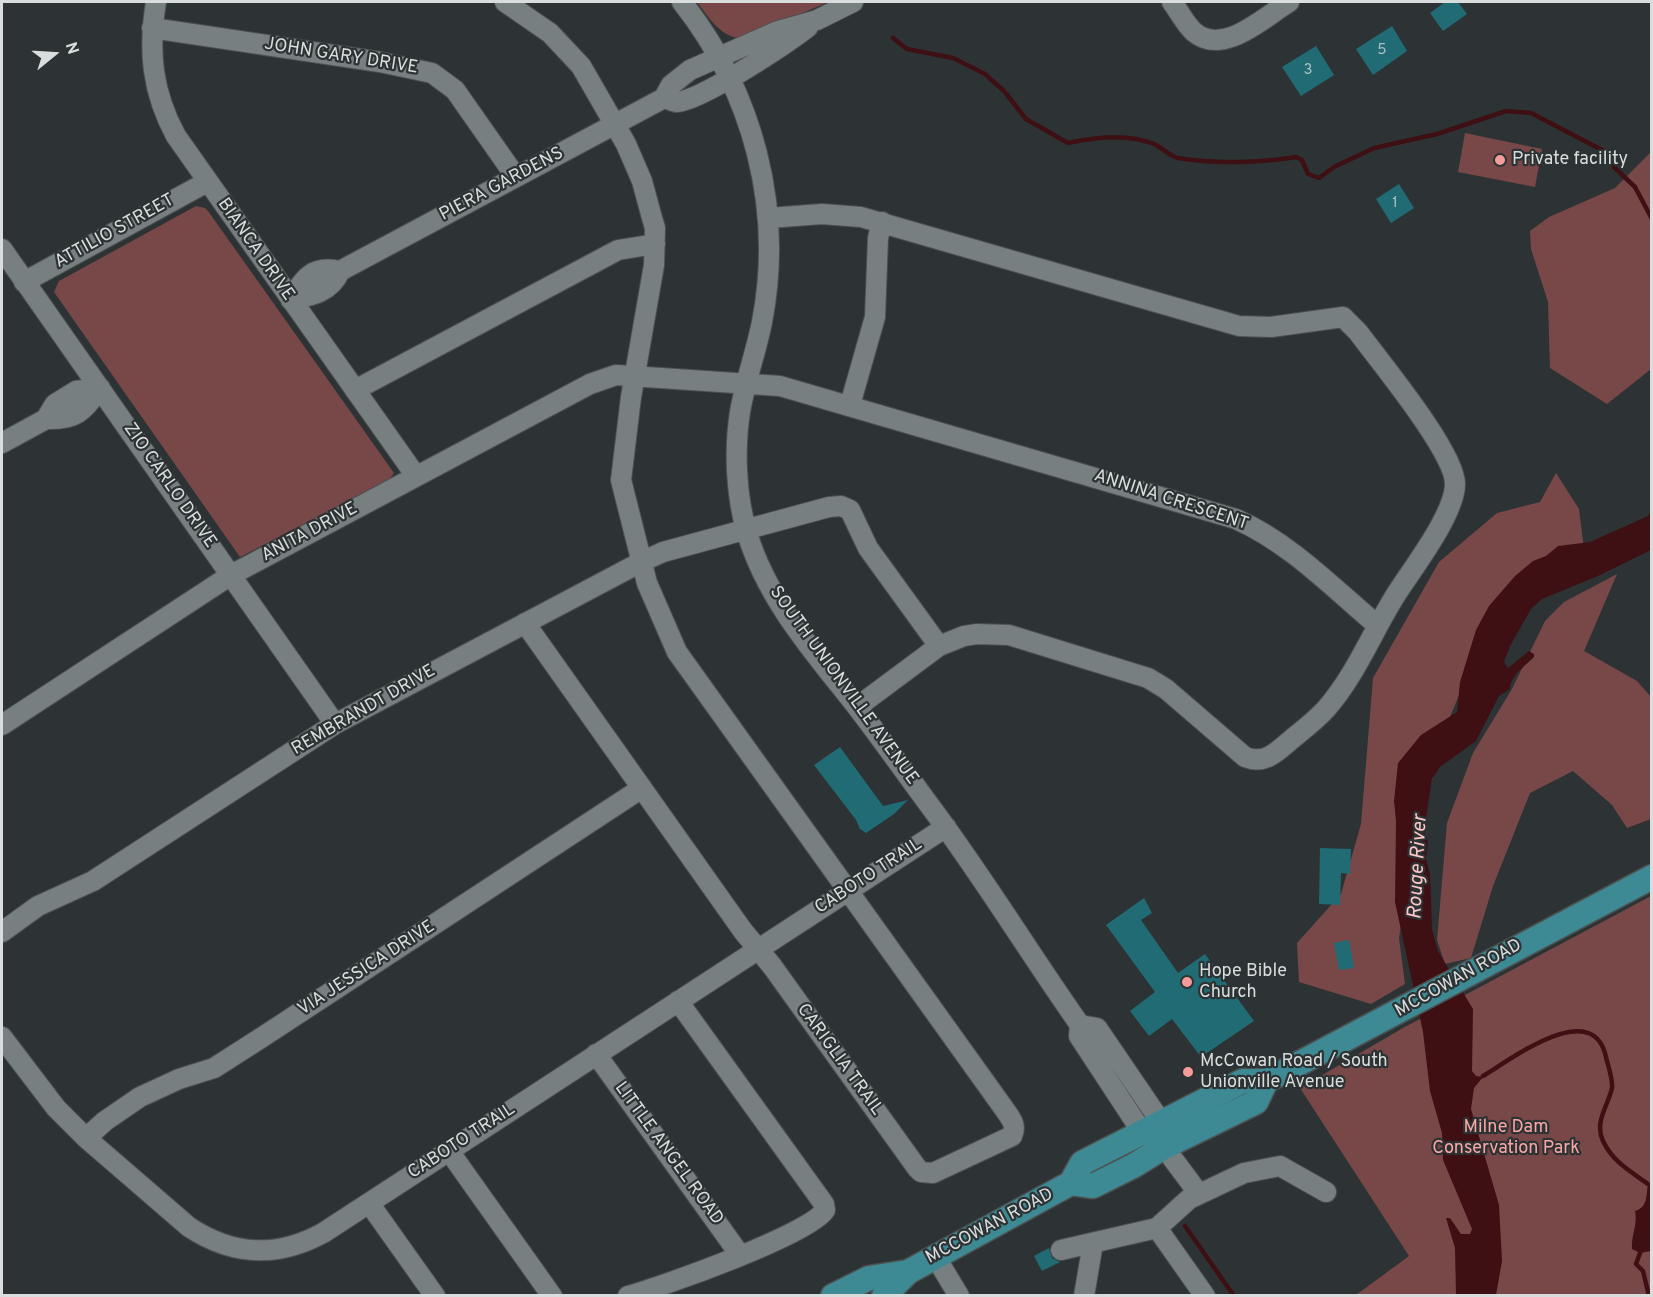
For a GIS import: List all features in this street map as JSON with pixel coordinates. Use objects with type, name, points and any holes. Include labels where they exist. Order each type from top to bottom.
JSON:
[{"type":"main road","name":"MCCOWAN ROAD","points":[[884,1296],[908,1272],[1071,1183],[1082,1163],[1244,1081],[1266,1081],[1652,877]]},
{"type":"main road","name":"MCCOWAN ROAD","points":[[1071,1183],[1093,1186],[1164,1147],[1256,1102],[1266,1081]]},
{"type":"main road","name":"MCCOWAN ROAD","points":[[833,1296],[869,1278],[908,1272]]},
{"type":"street","name":"BIANCA DRIVE","points":[[156,2],[150,51],[158,97],[176,136],[416,476]]},
{"type":"street","points":[[505,2],[550,33],[581,66],[616,124],[642,181],[655,228],[655,244],[621,480],[647,583],[677,652],[848,890]]},
{"type":"street","name":"SOUTH UNIONVILLE AVENUE","points":[[682,2],[731,76],[757,152],[768,218],[766,295],[739,421],[738,453],[746,531],[767,583],[778,602],[946,827],[1080,1025],[1097,1028],[1164,1147]]},
{"type":"street","name":"PIERA GARDENS","points":[[291,300],[314,296],[335,284],[340,271],[664,98],[670,85],[690,70],[778,31],[816,20],[853,2]]},
{"type":"street","points":[[1172,2],[1196,33],[1212,40],[1230,39],[1289,2]]},
{"type":"street","name":"PIERA GARDENS","points":[[664,98],[677,102],[731,76],[784,46],[816,20]]},
{"type":"street","name":"JOHN GARY DRIVE","points":[[152,28],[380,62],[432,73],[455,90],[516,177]]},
{"type":"street","name":"ATTILIO STREET","points":[[24,282],[207,182]]},
{"type":"street","points":[[768,218],[822,214],[861,217],[1239,326],[1271,327],[1327,318],[1348,320],[1441,447],[1454,473],[1455,486],[1449,510],[1377,625],[1340,692],[1324,711],[1276,753],[1262,760],[1245,757],[1166,689],[1148,678],[1009,635],[964,636],[939,646],[856,707]]},
{"type":"street","points":[[850,405],[876,317],[878,238],[882,222]]},
{"type":"street","points":[[355,390],[618,250],[655,244]]},
{"type":"street","name":"ZIO CARLO DRIVE","points":[[2,249],[335,724]]},
{"type":"street","name":"ANITA DRIVE","points":[[2,725],[231,575],[590,384],[616,375],[635,376]]},
{"type":"street","name":"ANNINA CRESCENT","points":[[635,376],[780,386],[1236,519],[1259,530],[1286,548],[1377,625]]},
{"type":"street","points":[[2,443],[46,419],[64,420],[86,408],[100,388]]},
{"type":"street","name":"REMBRANDT DRIVE","points":[[2,932],[38,906],[93,881],[335,724],[663,552],[829,507],[846,507],[850,510],[862,537],[879,564],[939,646]]},
{"type":"street","name":"CARIGLIA TRAIL","points":[[525,623],[917,1168],[921,1172],[933,1173],[1006,1141],[1015,1130],[1013,1123],[848,890]]},
{"type":"street","name":"VIA JESSICA DRIVE","points":[[86,1138],[105,1121],[140,1097],[178,1079],[214,1068],[642,788]]},
{"type":"street","name":"CABOTO TRAIL","points":[[2,1037],[37,1086],[86,1138],[189,1227],[206,1238],[234,1249],[271,1251],[304,1243],[369,1203],[946,827]]},
{"type":"street","points":[[628,1296],[654,1289],[740,1255],[815,1220],[825,1209],[824,1204],[678,1001]]},
{"type":"street","name":"LITTLE ANGEL ROAD","points":[[596,1054],[740,1255]]},
{"type":"street","points":[[1164,1147],[1199,1194]]},
{"type":"street","points":[[449,1151],[552,1296]]},
{"type":"street","points":[[1061,1250],[1157,1228],[1189,1199],[1244,1173],[1280,1166],[1326,1192]]},
{"type":"street","points":[[369,1203],[435,1296]]},
{"type":"street","points":[[1157,1228],[1205,1296]]},
{"type":"street","points":[[1084,1296],[1093,1243]]},
{"type":"street","points":[[935,1256],[959,1296]]},
{"type":"green space","points":[[697,2],[828,2],[743,39],[735,38],[722,31],[711,21]]},
{"type":"green space","name":"Private facility","points":[[1465,133],[1542,149],[1535,187],[1458,172]]},
{"type":"green space","points":[[1651,152],[1651,369],[1607,404],[1550,368],[1548,302],[1531,249],[1530,231],[1549,217],[1615,188]]},
{"type":"green space","points":[[196,206],[208,211],[394,473],[389,480],[240,557],[54,292],[59,281]]},
{"type":"green space","points":[[1556,473],[1579,509],[1584,550],[1539,567],[1462,688],[1445,729],[1410,867],[1399,938],[1405,984],[1371,1004],[1299,982],[1297,943],[1341,894],[1361,824],[1373,678],[1439,562],[1497,513],[1540,502]]},
{"type":"green space","points":[[1617,574],[1584,651],[1637,681],[1651,697],[1651,819],[1627,828],[1612,805],[1573,771],[1530,793],[1493,886],[1471,958],[1445,964],[1437,940],[1447,823],[1473,753],[1512,689],[1545,621],[1564,602]]},
{"type":"green space","name":"Milne Dam Conservation Park","points":[[1651,896],[1651,1295],[1356,1295],[1409,1256],[1300,1088],[1403,1028]]},
{"type":"water","name":"Rouge River","points":[[1651,510],[1651,550],[1598,576],[1542,599],[1531,609],[1510,646],[1504,662],[1508,668],[1529,651],[1534,654],[1534,657],[1512,680],[1510,689],[1499,696],[1476,741],[1440,767],[1432,779],[1424,832],[1428,842],[1426,859],[1430,874],[1432,929],[1438,951],[1473,1009],[1472,1071],[1476,1076],[1483,1077],[1474,1088],[1471,1109],[1499,1205],[1502,1261],[1496,1295],[1456,1295],[1455,1248],[1446,1218],[1450,1218],[1461,1234],[1470,1234],[1472,1229],[1443,1160],[1442,1133],[1430,1091],[1423,1032],[1395,902],[1396,821],[1394,801],[1398,763],[1421,735],[1457,712],[1460,682],[1476,630],[1489,606],[1515,576],[1533,561],[1546,556],[1558,546],[1590,542],[1648,516]]},
{"type":"water","points":[[1648,1184],[1651,1186],[1651,1251],[1640,1253],[1632,1249],[1635,1211],[1644,1204]]},
{"type":"building","points":[[1445,2],[1458,2],[1467,14],[1443,31],[1430,13]]},
{"type":"building","points":[[1392,26],[1407,51],[1373,75],[1356,49]]},
{"type":"building","points":[[1316,46],[1334,75],[1301,96],[1282,67]]},
{"type":"building","points":[[1399,184],[1414,208],[1391,223],[1376,199]]},
{"type":"building","points":[[840,747],[883,806],[908,800],[894,814],[866,833],[860,829],[856,820],[814,765]]},
{"type":"building","points":[[1320,848],[1351,849],[1350,874],[1341,873],[1340,905],[1319,904]]},
{"type":"building","name":"Hope Bible Church","points":[[1144,898],[1152,913],[1141,920],[1178,973],[1205,954],[1254,1021],[1201,1057],[1172,1019],[1149,1036],[1130,1011],[1155,992],[1106,925]]},
{"type":"building","points":[[1349,940],[1354,968],[1339,970],[1334,943]]},
{"type":"building","points":[[1049,1248],[1052,1258],[1060,1262],[1042,1271],[1034,1256]]},
{"type":"waterway","points":[[893,38],[907,49],[953,58],[985,74],[1004,91],[1026,119],[1068,143],[1100,138],[1133,138],[1154,144],[1175,157],[1221,162],[1253,162],[1296,157],[1302,160],[1308,174],[1319,178],[1334,167],[1374,148],[1437,134],[1506,111],[1531,113],[1604,151],[1614,167],[1635,187],[1652,219]]},
{"type":"waterway","points":[[1483,1076],[1551,1037],[1569,1032],[1586,1032],[1598,1040],[1606,1057],[1611,1077],[1612,1088],[1600,1127],[1603,1141],[1617,1160],[1648,1184]]},
{"type":"waterway","points":[[1185,1226],[1234,1296]]},
{"type":"waterway","points":[[1640,1253],[1636,1264],[1643,1271],[1649,1296]]},
{"type":"place","name":"Private facility","points":[[1500,160]]},
{"type":"place","name":"Hope Bible Church","points":[[1187,982]]},
{"type":"place","name":"McCowan Road / South Unionville Avenue","points":[[1188,1072]]}]
